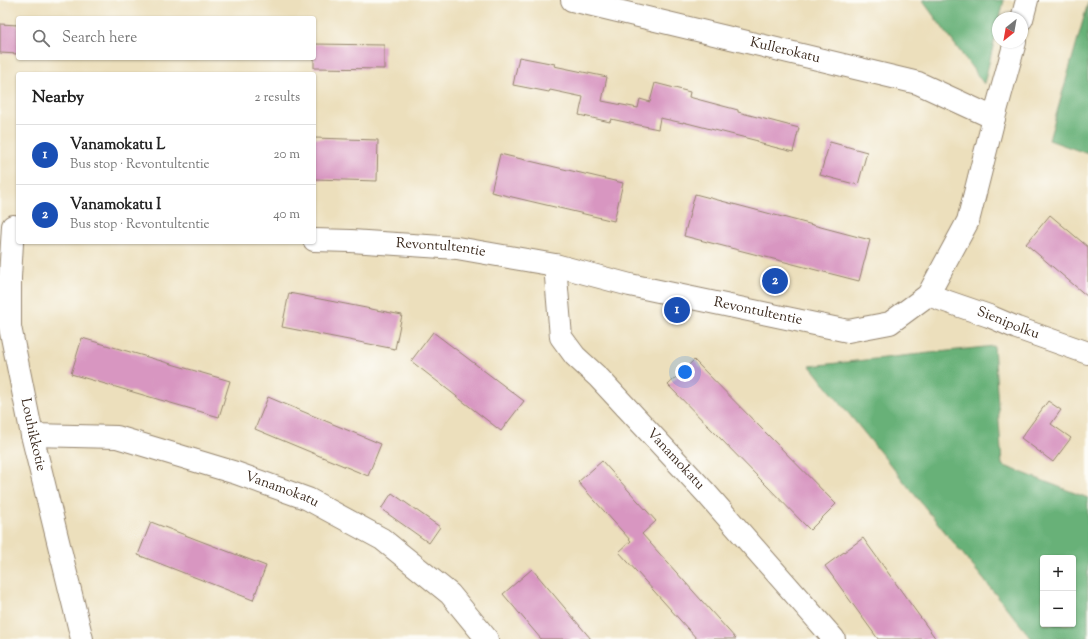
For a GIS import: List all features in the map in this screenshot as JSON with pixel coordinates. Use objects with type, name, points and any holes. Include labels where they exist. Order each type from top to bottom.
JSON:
[{"type":"street","name":"Kullerokatu","points":[[572,0],[918,83],[994,118]]},
{"type":"street","points":[[1024,12],[1027,0]]},
{"type":"street","name":"Revontultentie","points":[[316,240],[457,248],[555,264],[630,285],[848,332],[890,323],[928,295],[968,221],[1013,48]]},
{"type":"street","name":"Louhikkotie","points":[[10,224],[10,327],[32,435],[82,639]]},
{"type":"street","name":"Vanamokatu","points":[[555,264],[561,337],[576,356],[706,493],[834,639]]},
{"type":"street","name":"Sienipolku","points":[[928,295],[990,316],[1017,328],[1088,353]]},
{"type":"street","name":"Vanamokatu","points":[[32,435],[116,437],[236,473],[308,499],[382,539],[450,594],[487,639]]},
{"type":"green space","points":[[922,0],[1004,0],[1001,12],[992,12],[993,48],[984,84]]},
{"type":"green space","points":[[1088,3],[1088,154],[1049,140]]},
{"type":"green space","points":[[994,346],[1002,465],[1088,498],[1088,639],[1032,639],[810,366]]},
{"type":"building","points":[[0,24],[16,25],[16,54],[0,53]]},
{"type":"building","points":[[316,44],[384,45],[384,69],[314,68],[314,60],[316,60]]},
{"type":"building","points":[[519,57],[607,77],[602,101],[638,108],[640,99],[650,102],[655,83],[690,92],[689,97],[799,128],[793,152],[758,143],[758,141],[683,122],[660,118],[658,129],[611,119],[610,122],[579,115],[583,97],[550,90],[549,92],[513,85]]},
{"type":"building","points":[[316,138],[378,140],[377,181],[316,179]]},
{"type":"building","points":[[830,142],[867,152],[858,185],[820,175]]},
{"type":"building","points":[[500,154],[623,183],[614,221],[491,192]]},
{"type":"building","points":[[695,194],[870,240],[859,281],[684,236]]},
{"type":"building","points":[[1050,215],[1088,247],[1088,297],[1026,244]]},
{"type":"building","points":[[289,293],[402,315],[395,349],[282,327]]},
{"type":"building","points":[[433,332],[524,401],[501,431],[411,361]]},
{"type":"building","points":[[82,338],[230,381],[219,417],[71,374]]},
{"type":"building","points":[[694,360],[836,504],[810,530],[668,385]]},
{"type":"building","points":[[268,397],[381,444],[368,476],[255,429]]},
{"type":"building","points":[[1048,401],[1061,410],[1051,424],[1071,438],[1053,462],[1021,438]]},
{"type":"building","points":[[602,461],[656,521],[642,534],[736,639],[697,639],[619,552],[631,541],[578,482]]},
{"type":"building","points":[[392,493],[440,527],[429,543],[381,509]]},
{"type":"building","points":[[151,522],[266,566],[253,600],[138,555]]},
{"type":"building","points":[[863,538],[936,639],[878,639],[825,566]]},
{"type":"building","points":[[532,569],[591,639],[541,639],[503,594]]},
{"type":"place","name":"Vanamokatu I","points":[[775,281]]},
{"type":"place","name":"Vanamokatu L","points":[[677,310]]}]
